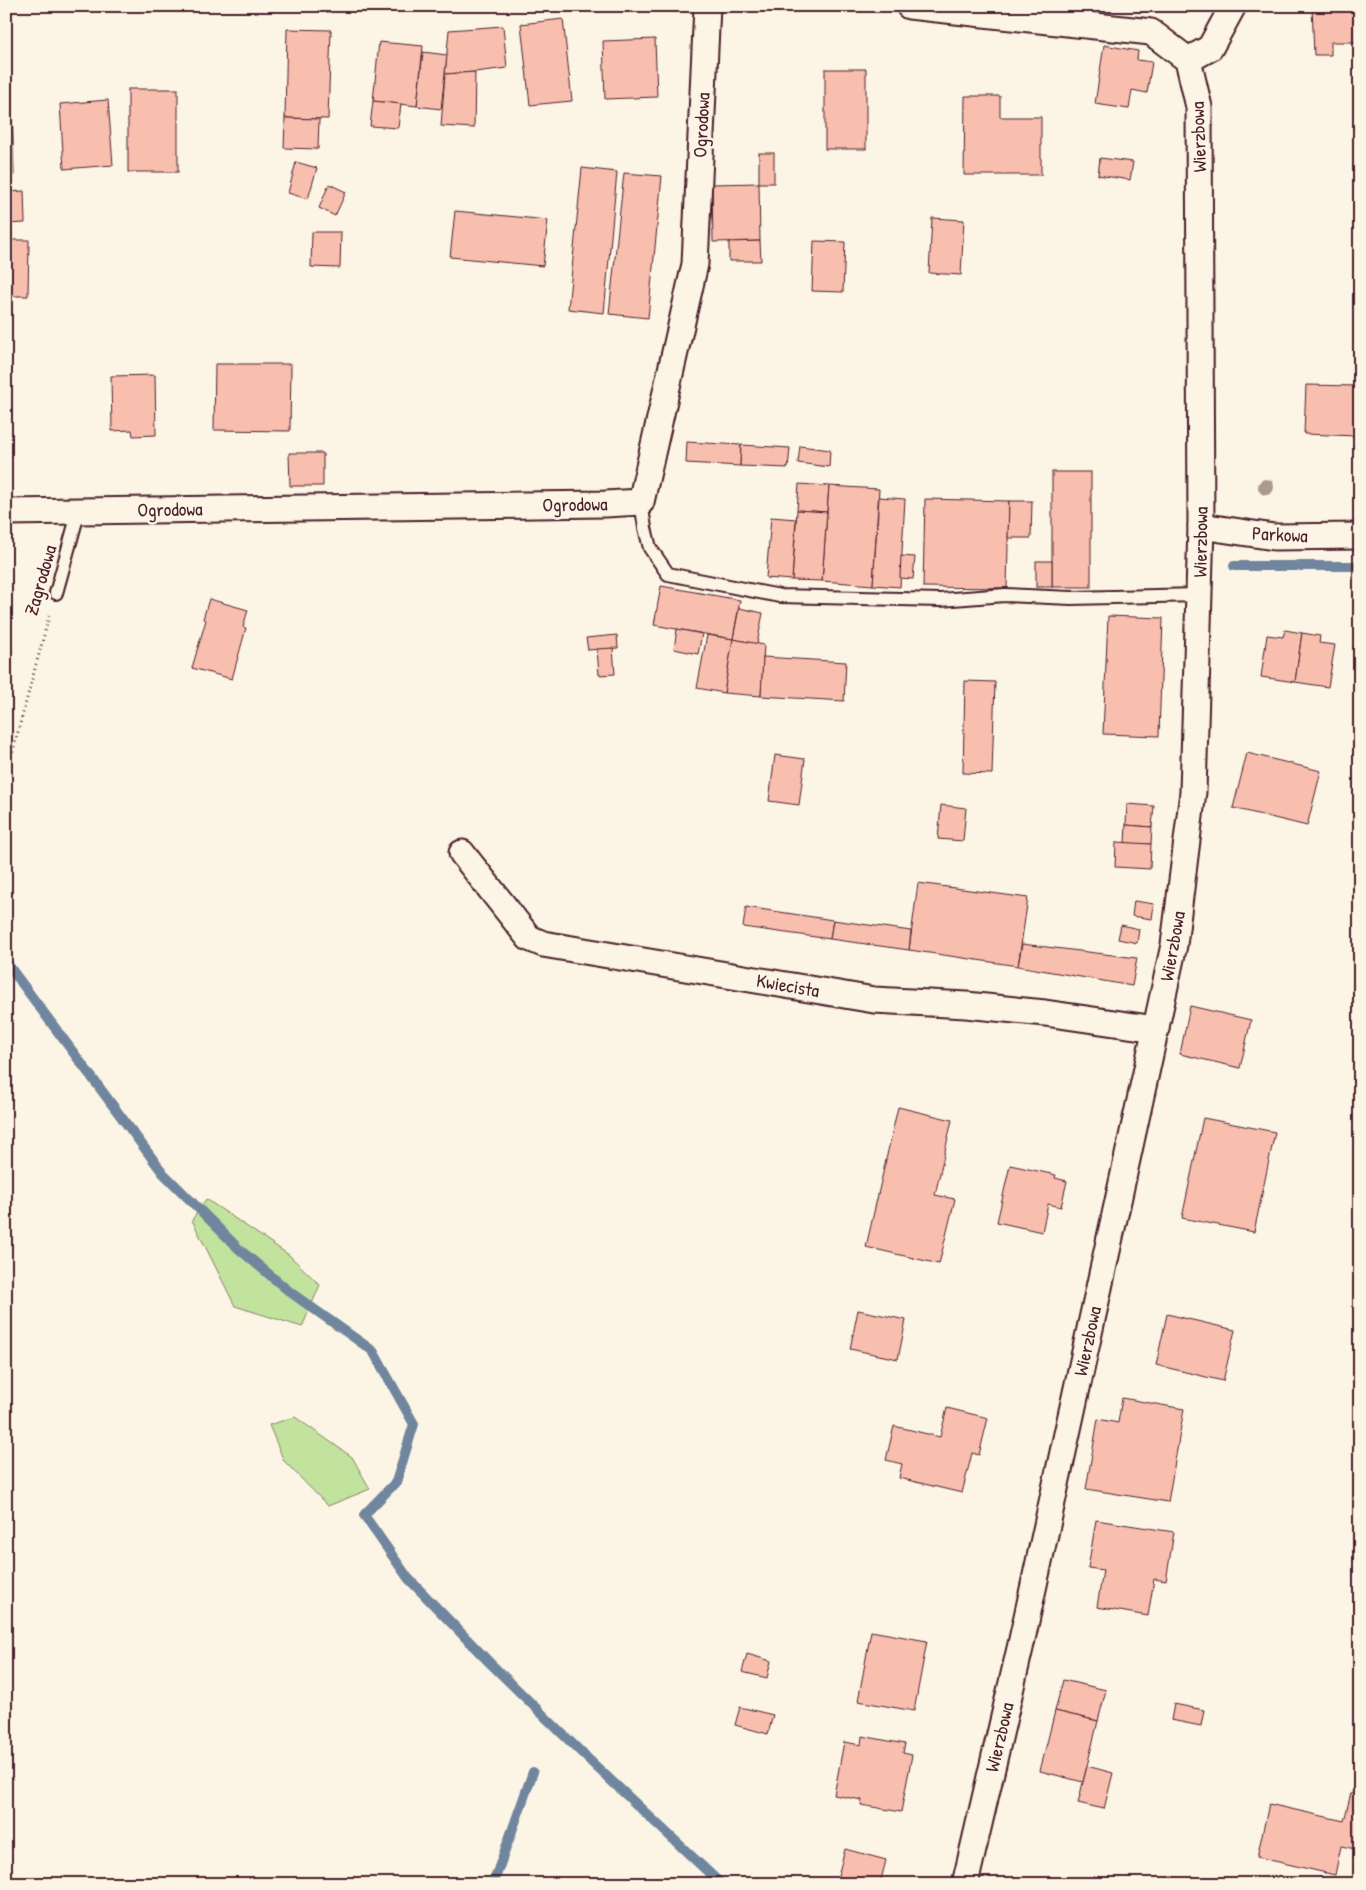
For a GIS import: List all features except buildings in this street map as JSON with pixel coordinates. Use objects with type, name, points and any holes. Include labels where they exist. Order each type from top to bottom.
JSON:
[{"type":"street","name":"Ogrodowa","points":[[6,512],[641,502],[695,264],[707,6]]},
{"type":"street","points":[[909,6],[1151,32],[1188,60],[1210,48],[1233,6]]},
{"type":"street","name":"Wierzbowa","points":[[964,1884],[1021,1644],[1174,945],[1193,792],[1201,526],[1199,107],[1188,60]]},
{"type":"street","name":"Parkowa","points":[[1201,526],[1274,537],[1360,536]]},
{"type":"street","name":"Kwiecista","points":[[462,853],[529,938],[542,944],[874,1000],[966,1005],[1045,1013],[1156,1029]]},
{"type":"lane","points":[[641,502],[650,548],[668,574],[780,596],[940,600],[1005,595],[1071,598],[1199,595]]},
{"type":"lane","name":"Zagrodowa","points":[[56,593],[79,510]]},
{"type":"path","name":"Zagrodowa","points":[[6,776],[56,593]]},
{"type":"green space","points":[[206,1199],[289,1255],[320,1285],[302,1327],[235,1306],[192,1220]]},
{"type":"green space","points":[[295,1417],[352,1457],[370,1489],[328,1506],[284,1461],[269,1425]]},
{"type":"waterway","points":[[1234,566],[1360,566]]},
{"type":"waterway","points":[[6,962],[163,1173],[239,1249],[290,1292],[373,1351],[414,1424],[396,1482],[364,1515],[408,1578],[489,1662],[585,1756],[721,1884]]},
{"type":"waterway","points":[[493,1884],[533,1772]]}]
